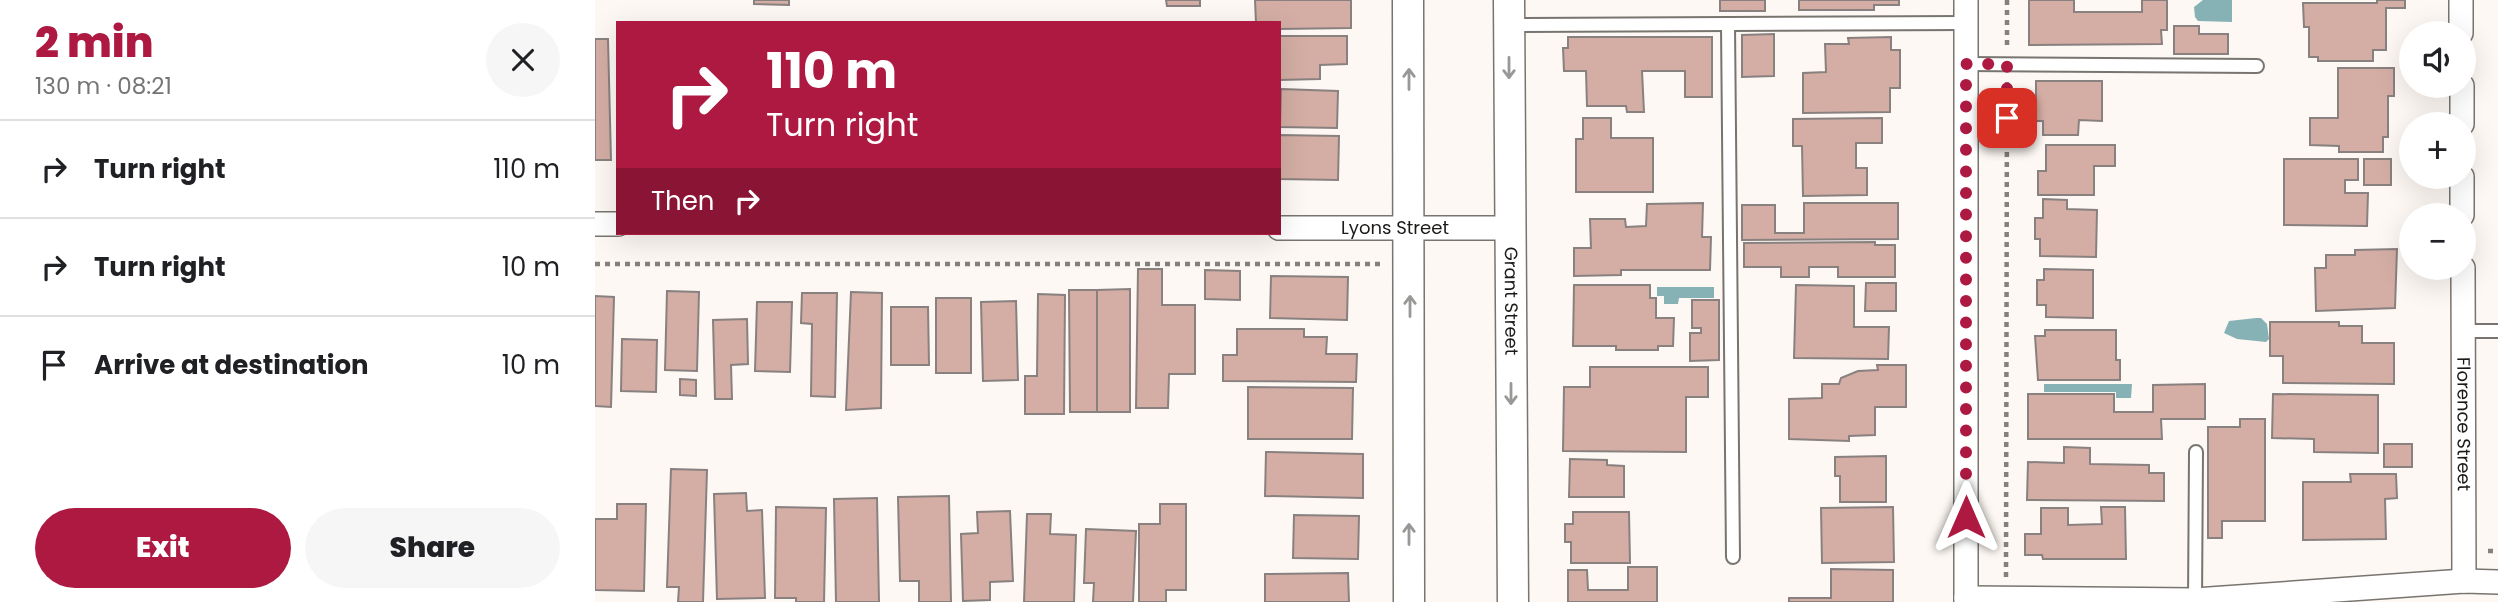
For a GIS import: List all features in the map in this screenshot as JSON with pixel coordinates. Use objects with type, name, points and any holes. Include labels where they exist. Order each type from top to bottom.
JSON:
[{"type":"street","points":[[1408,0],[1409,602]]},
{"type":"street","points":[[1966,0],[1966,600],[2006,598],[2196,601],[2464,581],[2498,582]]},
{"type":"street","points":[[2461,0],[2461,21]]},
{"type":"street","name":"Grant Street","points":[[1509,13],[1513,602]]},
{"type":"street","points":[[595,224],[616,224]]},
{"type":"street","name":"Lyons Street","points":[[1281,228],[1509,228]]},
{"type":"street","name":"Florence Street","points":[[2463,280],[2464,581]]},
{"type":"lane","points":[[1509,13],[1728,25],[1966,23]]},
{"type":"lane","points":[[1728,25],[1733,557]]},
{"type":"lane","points":[[1966,64],[2257,66]]},
{"type":"lane","points":[[2463,331],[2498,331]]},
{"type":"lane","points":[[2196,452],[2196,601]]},
{"type":"path","points":[[2006,598],[2007,0]]},
{"type":"path","points":[[595,264],[1382,264]]},
{"type":"water","points":[[2203,0],[2232,0],[2232,22],[2198,21],[2194,7]]},
{"type":"water","points":[[1657,287],[1714,287],[1714,298],[1679,298],[1678,304],[1664,304],[1664,296],[1657,296]]},
{"type":"water","points":[[2261,318],[2267,324],[2269,339],[2266,342],[2237,339],[2224,333],[2229,321]]},
{"type":"water","points":[[2044,384],[2132,384],[2131,398],[2116,398],[2116,392],[2044,392]]},
{"type":"building","points":[[754,0],[789,0],[789,5],[754,4]]},
{"type":"building","points":[[1166,0],[1200,0],[1200,6],[1167,6]]},
{"type":"building","points":[[1255,0],[1351,0],[1351,28],[1281,29],[1281,21],[1256,21]]},
{"type":"building","points":[[1720,0],[1765,0],[1765,11],[1720,11]]},
{"type":"building","points":[[1799,0],[1899,0],[1899,5],[1874,5],[1874,10],[1799,10]]},
{"type":"building","points":[[2029,0],[2074,0],[2074,12],[2142,12],[2142,0],[2167,0],[2167,30],[2161,30],[2162,44],[2029,45]]},
{"type":"building","points":[[2377,0],[2405,0],[2405,8],[2386,8],[2386,50],[2373,50],[2373,61],[2318,61],[2318,57],[2309,57],[2309,27],[2304,27],[2303,3],[2377,3]]},
{"type":"building","points":[[2174,26],[2199,26],[2199,34],[2228,34],[2228,54],[2174,54]]},
{"type":"building","points":[[1774,34],[1774,76],[1742,77],[1742,35]]},
{"type":"building","points":[[1281,36],[1347,36],[1347,64],[1320,65],[1320,79],[1281,80]]},
{"type":"building","points":[[1568,37],[1712,37],[1712,97],[1685,97],[1685,71],[1642,71],[1644,112],[1627,112],[1626,106],[1587,106],[1586,71],[1564,71],[1563,48],[1568,48]]},
{"type":"building","points":[[1891,37],[1891,50],[1900,50],[1900,88],[1890,88],[1890,112],[1803,113],[1803,73],[1826,72],[1825,44],[1849,44],[1848,38]]},
{"type":"building","points":[[595,39],[608,39],[611,160],[595,160]]},
{"type":"building","points":[[2338,68],[2394,68],[2394,96],[2388,96],[2388,137],[2383,137],[2383,152],[2339,152],[2339,146],[2310,145],[2310,118],[2338,118]]},
{"type":"building","points":[[2036,81],[2102,81],[2102,121],[2079,120],[2078,135],[2043,135],[2043,121],[2036,121]]},
{"type":"building","points":[[1281,89],[1338,91],[1337,128],[1281,127]]},
{"type":"building","points":[[1583,118],[1611,118],[1611,138],[1653,138],[1653,192],[1576,192],[1576,139],[1583,139]]},
{"type":"building","points":[[1882,118],[1882,143],[1856,143],[1856,168],[1867,168],[1867,195],[1803,196],[1802,146],[1793,146],[1793,119]]},
{"type":"building","points":[[1281,135],[1339,136],[1338,180],[1281,179]]},
{"type":"building","points":[[2046,145],[2115,145],[2115,166],[2094,166],[2094,195],[2038,195],[2038,171],[2046,171]]},
{"type":"building","points":[[2284,159],[2358,159],[2358,180],[2345,180],[2345,193],[2368,193],[2367,226],[2284,225]]},
{"type":"building","points":[[2364,159],[2391,159],[2391,185],[2364,185]]},
{"type":"building","points":[[2043,199],[2067,200],[2067,209],[2097,210],[2096,257],[2040,256],[2040,239],[2035,239],[2035,218],[2043,218]]},
{"type":"building","points":[[1703,203],[1702,237],[1711,237],[1710,270],[1621,270],[1621,275],[1574,276],[1574,248],[1591,248],[1590,219],[1625,219],[1626,227],[1646,226],[1647,204]]},
{"type":"building","points":[[1804,203],[1898,203],[1898,239],[1742,240],[1742,205],[1775,205],[1775,233],[1804,233]]},
{"type":"building","points":[[1875,242],[1875,245],[1895,245],[1895,277],[1838,277],[1838,267],[1809,267],[1809,277],[1781,277],[1781,267],[1744,267],[1744,243]]},
{"type":"building","points":[[2397,249],[2395,308],[2316,311],[2315,268],[2326,268],[2326,255],[2355,255],[2355,250]]},
{"type":"building","points":[[1138,269],[1162,269],[1162,305],[1195,305],[1195,374],[1169,374],[1168,408],[1136,408]]},
{"type":"building","points":[[2044,269],[2093,270],[2093,318],[2046,317],[2046,305],[2037,305],[2037,280],[2044,280]]},
{"type":"building","points":[[1205,270],[1240,271],[1240,300],[1205,299]]},
{"type":"building","points":[[1271,276],[1348,277],[1347,320],[1270,318]]},
{"type":"building","points":[[1866,283],[1896,283],[1896,311],[1865,311]]},
{"type":"building","points":[[1574,285],[1650,285],[1650,298],[1656,298],[1656,318],[1674,318],[1673,346],[1658,346],[1658,350],[1616,350],[1616,346],[1573,346]]},
{"type":"building","points":[[1796,285],[1854,286],[1854,327],[1889,327],[1888,359],[1794,358]]},
{"type":"building","points":[[1130,289],[1130,412],[1097,412],[1097,290]]},
{"type":"building","points":[[1069,290],[1097,290],[1097,412],[1070,412]]},
{"type":"building","points":[[667,291],[699,292],[697,371],[665,370]]},
{"type":"building","points":[[851,292],[882,293],[881,408],[846,410]]},
{"type":"building","points":[[802,293],[837,293],[835,397],[811,396],[812,324],[801,323]]},
{"type":"building","points":[[1038,294],[1065,295],[1064,414],[1025,414],[1025,376],[1037,376]]},
{"type":"building","points":[[595,296],[614,297],[611,407],[595,406]]},
{"type":"building","points":[[936,298],[971,298],[971,373],[936,373]]},
{"type":"building","points":[[1692,300],[1719,300],[1719,360],[1690,361],[1690,333],[1701,333],[1701,328],[1692,328]]},
{"type":"building","points":[[1016,301],[1018,380],[983,381],[981,302]]},
{"type":"building","points":[[757,302],[792,302],[790,372],[755,371]]},
{"type":"building","points":[[891,307],[928,307],[929,365],[891,365]]},
{"type":"building","points":[[747,319],[748,364],[731,365],[732,399],[715,399],[713,320]]},
{"type":"building","points":[[2270,322],[2339,322],[2339,326],[2362,326],[2362,343],[2394,343],[2394,384],[2283,383],[2283,356],[2270,356]]},
{"type":"building","points":[[1237,329],[1304,329],[1304,337],[1327,337],[1326,354],[1357,354],[1356,382],[1223,381],[1223,355],[1237,355]]},
{"type":"building","points":[[2045,330],[2116,330],[2116,360],[2120,360],[2120,380],[2038,380],[2035,336],[2045,336]]},
{"type":"building","points":[[622,339],[657,340],[656,392],[621,391]]},
{"type":"building","points":[[1877,365],[1906,365],[1906,407],[1875,407],[1875,435],[1849,436],[1849,441],[1789,439],[1789,399],[1822,398],[1822,384],[1839,384],[1841,378],[1858,371],[1878,370]]},
{"type":"building","points":[[1590,367],[1708,367],[1708,397],[1686,397],[1686,452],[1563,451],[1564,387],[1590,387]]},
{"type":"building","points":[[680,379],[696,380],[696,396],[680,395]]},
{"type":"building","points":[[2205,384],[2205,419],[2161,419],[2162,439],[2028,439],[2028,394],[2114,394],[2114,412],[2153,412],[2153,385]]},
{"type":"building","points":[[1248,387],[1353,388],[1352,439],[1248,439]]},
{"type":"building","points":[[2273,394],[2378,395],[2378,453],[2314,452],[2314,439],[2272,438]]},
{"type":"building","points":[[2240,419],[2265,419],[2265,521],[2222,521],[2222,538],[2208,538],[2208,427],[2240,427]]},
{"type":"building","points":[[2384,444],[2412,444],[2412,467],[2384,467]]},
{"type":"building","points":[[2064,447],[2090,448],[2090,464],[2149,465],[2149,473],[2164,473],[2164,501],[2027,500],[2028,462],[2064,463]]},
{"type":"building","points":[[1266,452],[1363,454],[1363,498],[1265,496]]},
{"type":"building","points":[[1886,456],[1886,502],[1840,502],[1840,476],[1835,476],[1835,457]]},
{"type":"building","points":[[1570,459],[1607,460],[1607,465],[1624,466],[1624,497],[1569,497]]},
{"type":"building","points":[[671,469],[707,470],[703,602],[678,602],[679,587],[667,587]]},
{"type":"building","points":[[2350,474],[2396,474],[2397,498],[2385,499],[2386,539],[2303,540],[2303,482],[2351,482]]},
{"type":"building","points":[[746,493],[747,511],[762,510],[765,598],[717,599],[714,494]]},
{"type":"building","points":[[949,496],[951,602],[919,602],[919,581],[900,581],[898,497]]},
{"type":"building","points":[[877,498],[879,602],[836,602],[834,499]]},
{"type":"building","points":[[617,504],[646,504],[644,591],[595,590],[595,519],[617,519]]},
{"type":"building","points":[[1160,504],[1186,504],[1186,590],[1166,590],[1166,602],[1139,602],[1139,524],[1160,524]]},
{"type":"building","points":[[776,507],[826,508],[824,602],[796,602],[796,598],[775,598]]},
{"type":"building","points":[[1893,507],[1894,562],[1822,563],[1821,508]]},
{"type":"building","points":[[2101,507],[2125,507],[2126,559],[2043,559],[2042,555],[2025,555],[2025,534],[2041,534],[2041,508],[2068,508],[2068,525],[2102,524]]},
{"type":"building","points":[[1010,511],[1013,581],[990,582],[990,600],[963,601],[961,534],[978,533],[977,512]]},
{"type":"building","points":[[1573,512],[1629,512],[1630,563],[1571,563],[1571,542],[1565,542],[1565,524],[1573,524]]},
{"type":"building","points":[[1027,514],[1051,514],[1050,534],[1076,535],[1074,602],[1024,602]]},
{"type":"building","points":[[1294,515],[1359,516],[1358,559],[1293,558]]},
{"type":"building","points":[[1086,529],[1136,531],[1133,602],[1093,602],[1094,583],[1084,583]]},
{"type":"building","points":[[1628,567],[1657,567],[1657,602],[1568,602],[1568,570],[1587,570],[1588,590],[1628,590]]},
{"type":"building","points":[[1831,569],[1893,570],[1893,602],[1789,602],[1789,598],[1831,598]]},
{"type":"building","points":[[1348,573],[1349,602],[1265,602],[1265,574]]},
{"type":"route","points":[[1966,517],[1966,64],[2007,64],[2007,118]]}]
